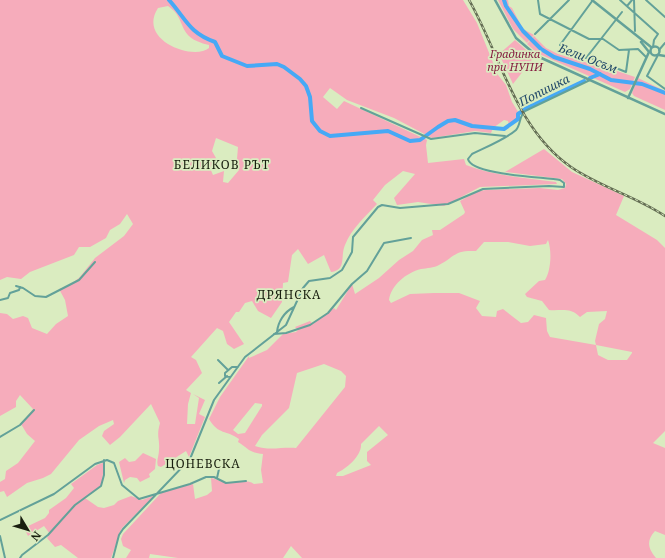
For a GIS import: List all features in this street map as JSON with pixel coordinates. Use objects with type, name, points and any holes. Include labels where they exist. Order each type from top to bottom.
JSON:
[{"type":"street","points":[[495,0],[511,32],[532,53],[665,114]]},
{"type":"street","points":[[538,0],[540,14],[549,20],[589,39],[601,39],[619,50],[638,50],[646,57]]},
{"type":"street","points":[[535,34],[569,0]]},
{"type":"street","points":[[629,50],[626,72],[591,58],[586,58],[560,45],[593,0],[616,20],[665,56]]},
{"type":"street","points":[[620,0],[658,34],[644,61],[628,98]]},
{"type":"street","points":[[627,6],[633,0]]},
{"type":"street","points":[[633,0],[634,33],[653,54]]},
{"type":"street","points":[[646,0],[665,17]]},
{"type":"street","points":[[586,58],[622,12]]},
{"type":"street","points":[[665,43],[647,76],[665,89]]},
{"type":"street","points":[[644,61],[649,55],[659,53]]},
{"type":"street","points":[[113,558],[119,535],[123,529],[160,492],[192,456],[211,406],[230,377],[251,351],[286,325],[306,284],[315,279],[330,278],[342,270],[352,252],[353,237],[369,216],[380,205],[400,208],[448,204],[484,189],[549,186],[562,188],[564,183],[560,180],[501,174],[469,163],[468,159],[469,156],[506,136],[517,128],[521,114],[525,111],[590,80]]},
{"type":"street","points":[[361,108],[435,140],[475,133],[506,136]]},
{"type":"street","points":[[276,333],[286,333],[318,321],[328,313],[352,284],[367,271],[384,243],[411,238]]},
{"type":"street","points":[[16,286],[34,296],[46,296],[78,280],[95,262]]},
{"type":"street","points":[[0,300],[8,298],[10,293],[18,290],[20,287]]},
{"type":"street","points":[[276,333],[279,321],[288,310],[295,307]]},
{"type":"street","points":[[218,360],[228,370]]},
{"type":"street","points":[[227,376],[224,374],[228,370],[232,367],[238,367]]},
{"type":"street","points":[[218,383],[227,376]]},
{"type":"street","points":[[0,437],[20,425],[34,410]]},
{"type":"street","points":[[20,558],[22,554],[48,535],[75,505],[101,486],[104,475],[104,460]]},
{"type":"street","points":[[0,520],[54,494],[95,464],[104,460],[114,463],[122,485],[137,499],[190,484],[206,477],[217,478],[226,483],[246,481]]},
{"type":"street","points":[[217,478],[218,469]]},
{"type":"street","points":[[0,536],[5,558]]},
{"type":"green space","points":[[0,0],[463,0],[477,23],[498,75],[506,85],[512,102],[520,115],[509,125],[508,121],[504,120],[493,128],[491,133],[475,131],[432,138],[394,118],[347,100],[330,88],[323,97],[337,109],[344,101],[427,140],[426,145],[428,163],[464,159],[466,165],[488,172],[556,182],[557,184],[480,187],[444,206],[418,202],[397,205],[394,198],[415,174],[403,171],[385,185],[373,200],[377,204],[351,234],[345,245],[341,265],[336,271],[331,272],[324,255],[308,264],[298,249],[292,255],[288,282],[283,283],[282,302],[271,318],[258,311],[252,301],[245,303],[239,312],[236,312],[229,322],[244,344],[234,349],[227,344],[223,331],[217,328],[191,357],[196,360],[202,373],[186,390],[191,393],[188,404],[187,424],[195,424],[199,398],[193,394],[205,400],[199,414],[205,417],[189,457],[186,451],[161,467],[158,466],[158,431],[160,423],[151,404],[120,437],[110,445],[102,436],[104,431],[114,424],[113,420],[99,426],[79,440],[51,474],[27,483],[7,497],[4,491],[0,492],[0,482],[5,479],[6,471],[18,463],[35,441],[27,434],[21,424],[33,409],[20,395],[16,401],[16,407],[0,416],[0,313],[7,314],[13,319],[23,316],[28,318],[32,328],[47,334],[56,324],[68,316],[65,300],[59,289],[66,287],[79,278],[95,258],[124,236],[133,224],[127,214],[120,224],[110,230],[106,238],[90,247],[79,247],[74,255],[30,272],[21,279],[7,277],[0,280]],"holes":[[[168,6],[174,11],[186,33],[198,42],[209,45],[209,48],[191,52],[170,45],[161,38],[155,30],[154,19],[158,8]],[[216,138],[238,147],[237,159],[239,170],[228,183],[223,182],[224,171],[213,175],[210,168],[216,158],[212,151]]]},
{"type":"green space","points":[[498,0],[508,0],[509,6],[512,8],[523,29],[534,35],[527,43],[513,29]]},
{"type":"green space","points":[[534,36],[546,48],[558,54],[588,63],[595,59],[611,66],[611,69],[635,77],[630,89],[625,92],[537,53],[527,44]]},
{"type":"green space","name":"Градинка при НУПИ","points":[[515,40],[534,57],[513,84],[499,54]]},
{"type":"green space","points":[[638,78],[665,91],[665,110],[634,96],[632,93]]},
{"type":"green space","points":[[544,149],[572,172],[624,196],[616,215],[657,240],[665,248],[665,431],[653,443],[665,448],[665,535],[655,531],[650,538],[650,548],[656,558],[302,558],[291,546],[283,558],[178,558],[150,554],[149,558],[126,558],[131,550],[123,546],[121,539],[123,534],[162,492],[193,484],[195,499],[207,495],[212,491],[211,478],[226,483],[247,481],[254,484],[263,483],[261,470],[263,454],[255,453],[249,450],[238,442],[239,439],[235,436],[216,428],[209,419],[220,397],[249,356],[249,358],[267,350],[283,334],[296,332],[298,330],[295,327],[310,321],[313,324],[334,308],[336,310],[352,284],[355,294],[379,278],[399,260],[413,251],[422,240],[433,235],[432,230],[440,230],[464,214],[465,212],[460,201],[478,191],[540,188],[558,190],[565,188],[566,184],[562,179],[505,172]],"holes":[[[548,240],[550,250],[549,272],[545,280],[539,281],[525,294],[527,297],[542,301],[549,310],[566,310],[573,312],[580,317],[587,312],[607,311],[605,319],[599,324],[595,341],[596,345],[550,337],[547,331],[546,318],[534,315],[528,322],[521,323],[503,309],[497,311],[496,317],[482,316],[476,308],[480,301],[459,293],[410,294],[391,303],[389,300],[390,295],[400,280],[410,273],[437,266],[456,254],[476,251],[484,242],[508,242],[530,246],[546,244]],[[596,345],[632,352],[627,360],[608,360],[598,355]],[[324,364],[341,371],[346,376],[345,387],[296,448],[270,449],[255,446],[262,435],[289,408],[297,373]],[[255,403],[262,404],[245,433],[238,434],[233,430]],[[379,426],[388,435],[367,452],[367,461],[371,465],[343,476],[336,476],[337,473],[353,462],[361,449],[361,444]]]},
{"type":"green space","points":[[143,453],[156,459],[155,469],[149,474],[150,477],[140,482],[137,478],[130,477],[125,480],[124,483],[119,462],[125,458],[129,462],[135,461]]},
{"type":"green space","points":[[105,462],[101,486],[85,498],[98,507],[104,508],[114,505],[118,501],[131,496],[142,500],[155,495],[122,528],[111,558],[78,558],[61,545],[55,547],[47,538],[50,534],[44,526],[28,536],[24,528],[45,518],[49,513],[49,510],[66,498],[74,488],[71,484],[97,465]]},
{"type":"waterway","name":"Попишка","points":[[169,0],[194,30],[215,42],[222,56],[247,66],[277,64],[284,67],[300,79],[306,86],[310,97],[312,121],[320,131],[330,136],[388,131],[410,141],[420,140],[448,121],[455,120],[472,126],[504,129],[518,119],[518,114],[527,108],[584,81]]},
{"type":"waterway","name":"Бели Осъм","points":[[504,0],[506,6],[523,31],[541,49],[554,57],[590,69],[611,80],[642,84],[665,93]]},
{"type":"waterway","name":"Бели Осъм","points":[[590,78],[600,74]]},
{"type":"railway","points":[[469,0],[511,90],[523,112],[536,132],[552,151],[582,174],[654,209],[665,216]]},
{"type":"district","name":"БЕЛИКОВ РЪТ","points":[[222,164]]},
{"type":"district","name":"ДРЯНСКА","points":[[289,294]]},
{"type":"district","name":"ЦОНЕВСКА","points":[[203,463]]}]
